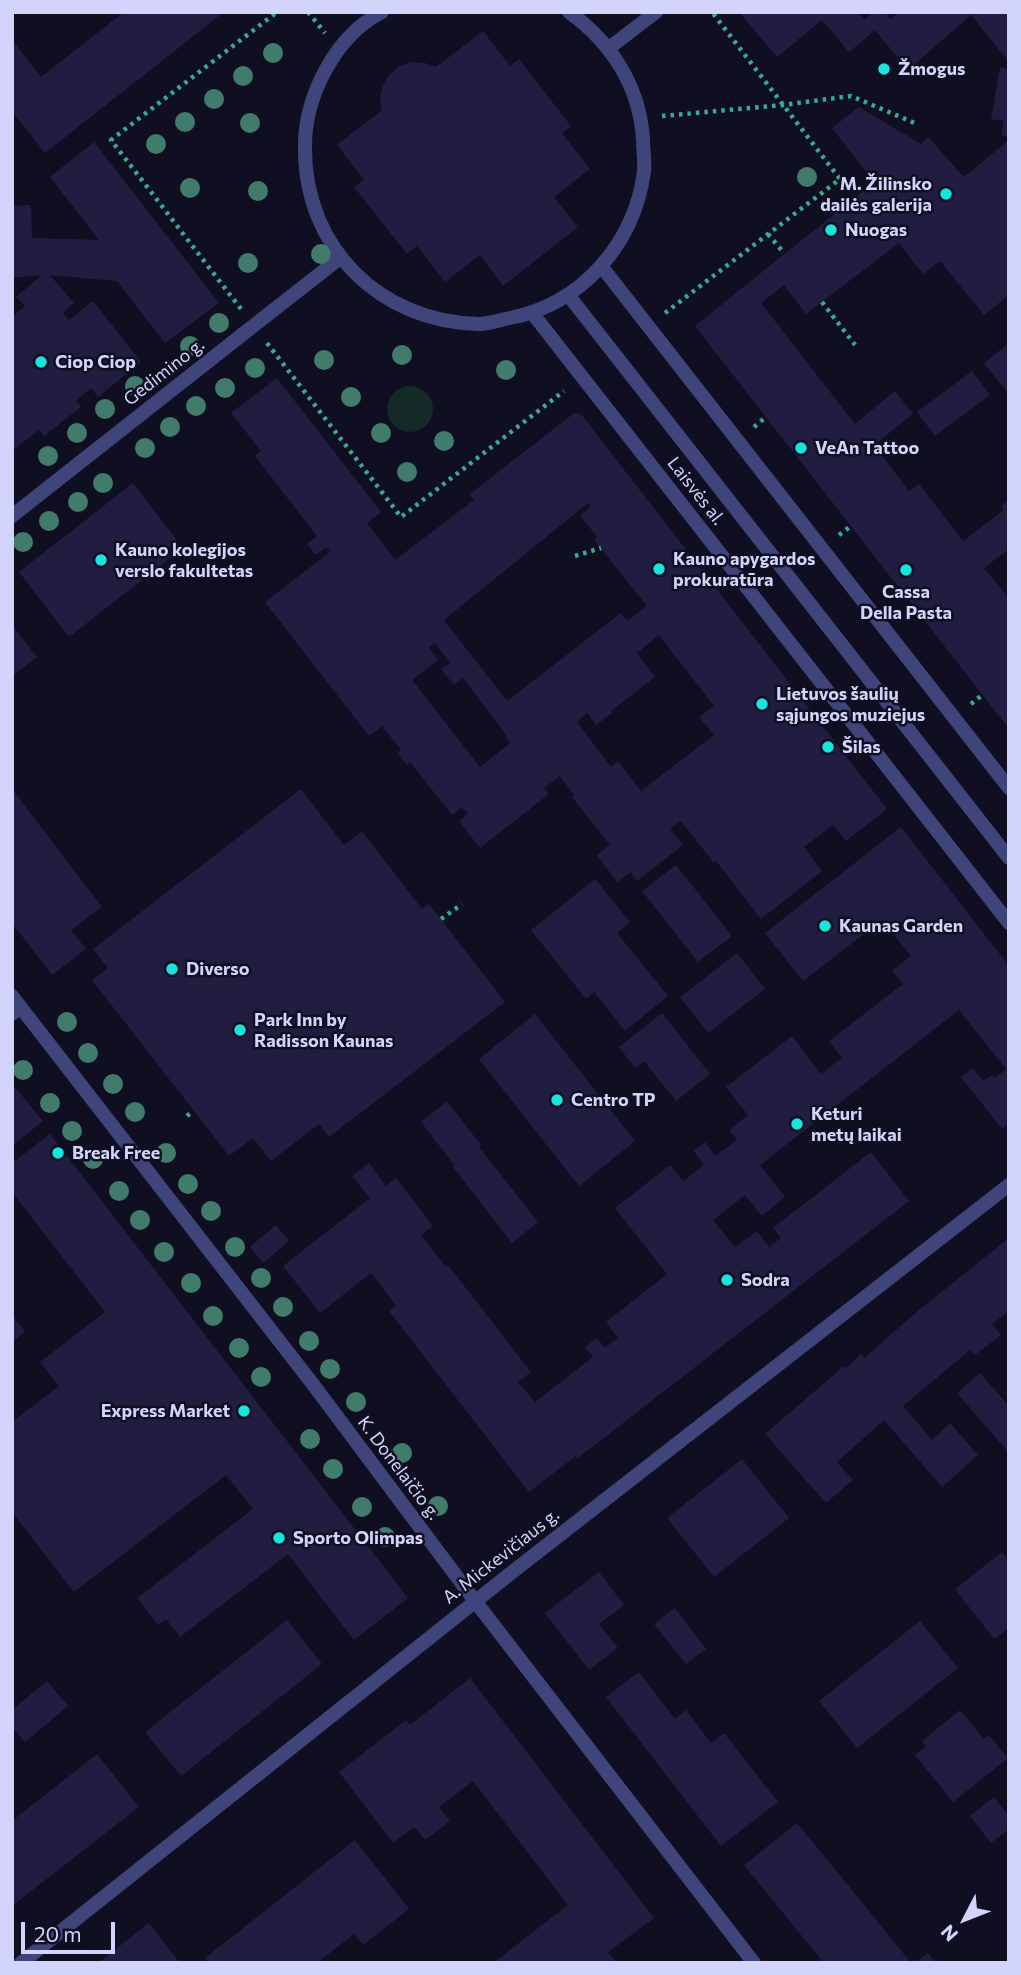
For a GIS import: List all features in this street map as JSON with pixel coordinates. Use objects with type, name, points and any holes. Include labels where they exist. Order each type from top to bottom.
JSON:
[{"type":"street","points":[[382,12],[370,18],[339,49],[322,76],[310,106],[304,138],[305,170],[311,202],[323,232],[340,258],[380,295],[428,317],[481,324],[533,314],[569,296],[602,267],[631,223],[644,171],[641,117],[629,81],[609,48],[569,12]]},
{"type":"street","points":[[609,48],[656,12]]},
{"type":"street","name":"Gedimino g.","points":[[12,516],[340,258]]},
{"type":"street","points":[[602,267],[1009,788]]},
{"type":"street","name":"Laisvės al.","points":[[569,296],[1009,858]]},
{"type":"street","name":"Laisvės al.","points":[[533,314],[1009,923]]},
{"type":"street","name":"K. Donelaičio g.","points":[[15,1006],[315,1387],[475,1601],[754,1963]]},
{"type":"street","name":"A. Mickevičiaus g.","points":[[21,1963],[475,1601],[1009,1185]]},
{"type":"path","points":[[111,140],[277,12]]},
{"type":"path","points":[[641,117],[783,105],[851,96],[917,124]]},
{"type":"path","points":[[768,234],[783,253]]},
{"type":"path","points":[[822,302],[855,345]]},
{"type":"path","points":[[575,556],[601,548]]},
{"type":"path","points":[[441,919],[461,904]]},
{"type":"path","points":[[187,1116],[193,1111]]},
{"type":"green space","points":[[410,386],[426,393],[433,409],[426,425],[410,432],[394,425],[387,409],[394,393]]},
{"type":"building","points":[[124,12],[224,12],[45,153],[12,111],[12,40],[41,77]]},
{"type":"building","points":[[739,12],[858,12],[864,20],[874,12],[885,12],[890,19],[899,12],[1009,12],[1009,62],[971,15],[908,70],[875,30],[849,52],[822,20],[777,57]]},
{"type":"building","points":[[483,31],[510,66],[519,59],[571,126],[562,133],[590,169],[554,197],[578,227],[503,286],[480,255],[445,282],[417,246],[407,254],[354,187],[364,180],[337,145],[382,110],[380,97],[383,85],[399,66],[412,62],[436,67]]},
{"type":"building","points":[[1000,67],[1009,70],[1009,137],[1001,135],[1004,121],[991,119]]},
{"type":"building","points":[[859,107],[921,144],[928,137],[964,177],[1009,140],[1009,295],[984,315],[940,261],[923,274],[899,243],[806,314],[784,285],[761,303],[855,424],[895,391],[913,414],[874,445],[909,491],[919,484],[963,541],[1004,510],[1001,506],[1009,500],[1009,549],[984,568],[1009,598],[1009,729],[695,326],[874,182],[832,128]]},
{"type":"building","points":[[94,142],[219,303],[165,343],[117,281],[50,275],[74,303],[63,313],[69,320],[93,301],[141,362],[98,397],[91,388],[76,401],[81,407],[44,436],[39,430],[12,451],[12,317],[25,306],[16,297],[42,275],[12,278],[12,206],[31,205],[32,238],[99,240],[50,177]]},
{"type":"building","points":[[1009,343],[1009,390],[1007,392],[984,363]]},
{"type":"building","points":[[972,371],[990,395],[935,436],[917,412]]},
{"type":"building","points":[[277,378],[381,512],[367,523],[395,560],[474,500],[470,494],[574,413],[581,414],[887,809],[846,841],[833,825],[804,847],[822,871],[761,919],[681,821],[670,829],[683,845],[637,881],[631,872],[617,882],[597,855],[610,845],[572,797],[574,795],[560,776],[544,788],[549,794],[480,848],[459,821],[468,814],[462,807],[452,815],[410,762],[407,765],[398,753],[401,750],[382,726],[369,736],[265,602],[330,552],[326,547],[316,555],[307,544],[317,536],[255,456],[261,451],[231,413]],"holes":[[[588,503],[591,507],[580,515],[597,537],[594,540],[647,606],[627,621],[621,613],[507,701],[444,620]],[[659,635],[714,706],[699,717],[714,735],[641,791],[618,761],[611,767],[577,722],[587,713],[596,725],[655,677],[637,653]],[[435,643],[450,663],[441,669],[454,685],[463,678],[507,736],[505,737],[510,743],[480,767],[412,680],[438,660],[429,648]]]},
{"type":"building","name":"Kauno kolegijos verslo fakultetas","points":[[133,483],[183,548],[69,637],[19,572]]},
{"type":"building","points":[[12,625],[37,657],[12,676]]},
{"type":"building","points":[[12,789],[102,907],[71,930],[86,949],[52,975],[12,923]]},
{"type":"building","points":[[301,789],[344,845],[362,831],[422,909],[429,904],[505,1002],[329,1137],[319,1124],[271,1161],[253,1138],[229,1156],[92,980],[108,968],[93,949]]},
{"type":"building","points":[[901,827],[1009,966],[1009,1124],[1002,1129],[961,1077],[973,1068],[983,1081],[992,1075],[995,1078],[1006,1069],[959,1010],[760,1165],[785,1197],[762,1216],[745,1195],[713,1220],[735,1247],[757,1231],[769,1247],[781,1238],[773,1228],[871,1152],[909,1201],[578,1458],[576,1456],[529,1492],[389,1311],[396,1305],[371,1273],[320,1313],[283,1266],[370,1198],[352,1176],[369,1163],[386,1186],[396,1178],[433,1226],[421,1235],[446,1267],[448,1265],[531,1372],[518,1382],[535,1402],[593,1357],[585,1347],[597,1338],[605,1348],[618,1338],[606,1322],[667,1274],[615,1208],[670,1165],[683,1181],[704,1165],[694,1151],[705,1142],[715,1156],[737,1140],[729,1130],[748,1115],[726,1087],[792,1036],[821,1074],[842,1058],[829,1041],[903,984],[892,971],[911,956],[882,920],[803,981],[765,933]]},
{"type":"building","points":[[676,865],[732,936],[698,962],[642,891]]},
{"type":"building","points":[[595,879],[630,922],[617,933],[668,996],[625,1031],[594,992],[586,999],[531,930]]},
{"type":"building","points":[[737,953],[765,989],[708,1033],[680,997]]},
{"type":"building","points":[[662,1013],[710,1074],[676,1101],[644,1061],[635,1068],[619,1047]]},
{"type":"building","name":"Centro TP","points":[[535,1014],[635,1141],[579,1186],[479,1059]]},
{"type":"building","points":[[12,1084],[43,1121],[12,1146]]},
{"type":"building","points":[[447,1101],[538,1222],[512,1243],[421,1122]]},
{"type":"building","points":[[50,1134],[408,1598],[354,1640],[288,1554],[180,1637],[166,1619],[158,1625],[137,1598],[253,1509],[226,1475],[74,1592],[12,1512],[12,1422],[59,1386],[40,1362],[105,1312],[12,1192],[12,1163]]},
{"type":"building","points":[[276,1225],[289,1241],[263,1263],[250,1247]]},
{"type":"building","points":[[1009,1238],[1009,1311],[992,1324],[1001,1335],[975,1355],[970,1350],[903,1406],[932,1440],[950,1423],[978,1455],[942,1487],[884,1420],[837,1462],[853,1480],[826,1503],[765,1434],[844,1366],[846,1368],[861,1354],[864,1358]]},
{"type":"building","points":[[12,1315],[25,1331],[12,1342]]},
{"type":"building","points":[[980,1373],[1009,1406],[1009,1453],[957,1393]]},
{"type":"building","points":[[742,1459],[789,1518],[714,1577],[667,1518]]},
{"type":"building","points":[[1002,1552],[1009,1560],[1009,1628],[994,1639],[955,1589]]},
{"type":"building","points":[[599,1572],[624,1605],[599,1624],[618,1648],[589,1670],[545,1613]]},
{"type":"building","points":[[675,1608],[706,1649],[686,1664],[654,1624]]},
{"type":"building","points":[[287,1620],[322,1664],[181,1776],[145,1732]]},
{"type":"building","points":[[920,1621],[958,1668],[857,1748],[819,1701]]},
{"type":"building","points":[[639,1672],[675,1719],[686,1710],[711,1743],[724,1733],[778,1802],[721,1846],[606,1697]]},
{"type":"building","points":[[470,1678],[654,1918],[608,1952],[617,1963],[493,1963],[568,1905],[473,1781],[439,1807],[450,1821],[425,1840],[414,1827],[393,1843],[339,1772],[406,1720],[410,1725]]},
{"type":"building","points":[[47,1681],[68,1706],[25,1742],[12,1727],[12,1710]]},
{"type":"building","points":[[960,1710],[984,1739],[989,1735],[1008,1758],[953,1802],[915,1755],[926,1746],[922,1741]]},
{"type":"building","points":[[97,1754],[139,1807],[12,1906],[12,1821]]},
{"type":"building","points":[[994,1797],[1009,1816],[1009,1829],[991,1843],[970,1816]]},
{"type":"building","points":[[797,1823],[911,1963],[824,1963],[744,1865]]},
{"type":"building","points":[[355,1840],[409,1909],[363,1945],[354,1934],[317,1963],[209,1963],[205,1958]]},
{"type":"building","points":[[149,1923],[180,1963],[98,1963]]},
{"type":"building","points":[[928,1953],[936,1963],[915,1963]]},
{"type":"place","name":"Žmogus","points":[[884,69]]},
{"type":"place","name":"M. Žilinsko dailės galerija","points":[[946,194]]},
{"type":"place","name":"Nuogas","points":[[831,230]]},
{"type":"place","name":"Ciop Ciop","points":[[41,362]]},
{"type":"place","name":"VeAn Tattoo","points":[[801,448]]},
{"type":"place","name":"Kauno kolegijos verslo fakultetas","points":[[101,560]]},
{"type":"place","name":"Kauno apygardos prokuratūra","points":[[659,569]]},
{"type":"place","name":"Cassa Della Pasta","points":[[906,570]]},
{"type":"place","name":"Lietuvos šaulių sąjungos muziejus","points":[[762,704]]},
{"type":"place","name":"Šilas","points":[[828,747]]},
{"type":"place","name":"Kaunas Garden","points":[[825,926]]},
{"type":"place","name":"Diverso","points":[[172,969]]},
{"type":"place","name":"Park Inn by Radisson Kaunas","points":[[240,1030]]},
{"type":"place","name":"Centro TP","points":[[557,1100]]},
{"type":"place","name":"Keturi metų laikai","points":[[797,1124]]},
{"type":"place","name":"Break Free","points":[[58,1153]]},
{"type":"place","name":"Sodra","points":[[727,1280]]},
{"type":"place","name":"Express Market","points":[[244,1411]]},
{"type":"place","name":"Sporto Olimpas","points":[[279,1538]]}]
